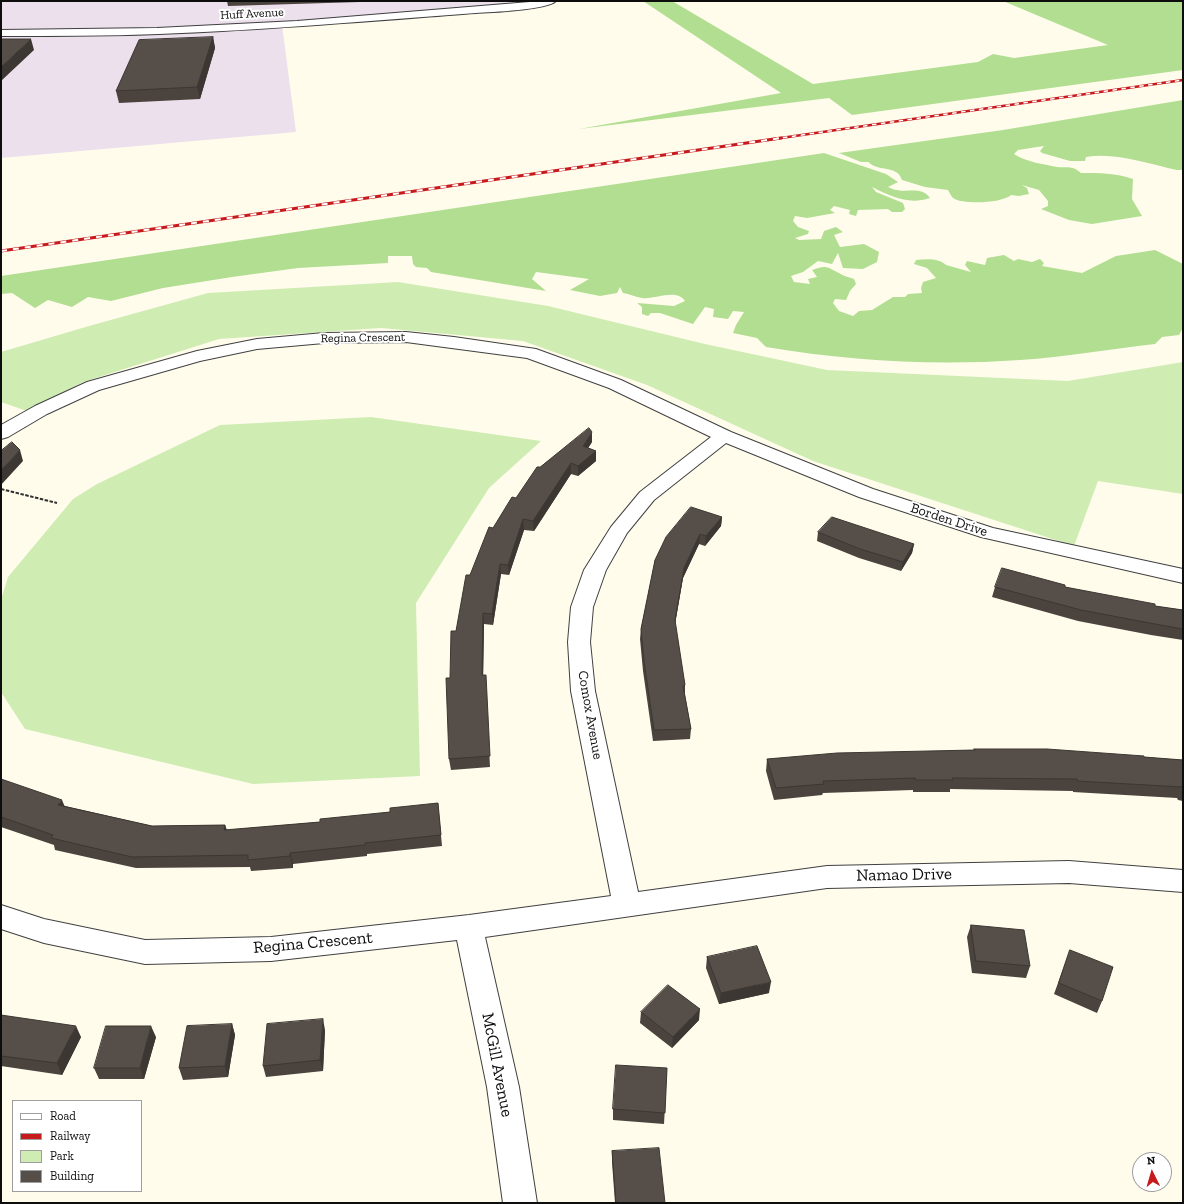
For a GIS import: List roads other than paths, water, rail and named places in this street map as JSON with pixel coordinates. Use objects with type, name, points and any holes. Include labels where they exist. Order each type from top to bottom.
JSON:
[{"type":"street","name":"Huff Avenue","points":[[1,33],[157,31],[297,24],[506,8],[543,4],[551,1]]},
{"type":"street","name":"Regina Crescent","points":[[1,433],[41,410],[93,386],[197,356],[272,343],[324,338],[406,337],[530,353],[615,384],[724,436]]},
{"type":"street","name":"Borden Drive","points":[[724,436],[866,493],[988,533],[1183,576]]},
{"type":"street","name":"Comox Avenue","points":[[627,904],[583,691],[579,642],[582,607],[595,570],[618,531],[647,496],[724,436]]},
{"type":"street","name":"Namao Drive","points":[[627,904],[828,877],[1069,872],[1183,881]]},
{"type":"street","name":"Regina Crescent","points":[[1,917],[44,931],[145,952],[271,949],[469,927],[627,904]]},
{"type":"street","name":"McGill Avenue","points":[[469,927],[503,1087],[520,1203]]},
{"type":"railway","points":[[774,139],[1183,80]]},
{"type":"railway","points":[[1,251],[781,138]]}]
